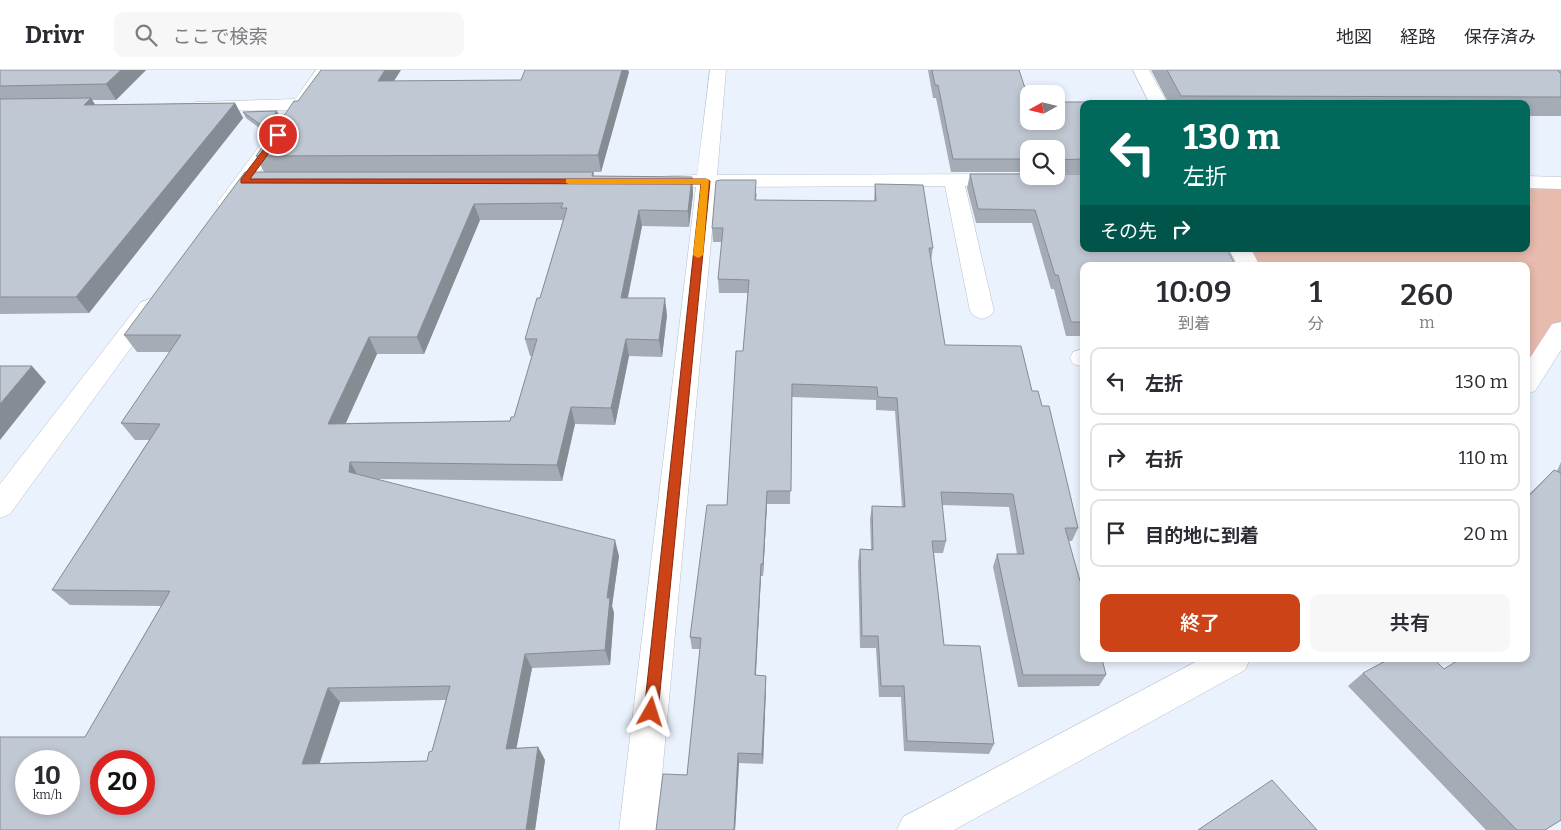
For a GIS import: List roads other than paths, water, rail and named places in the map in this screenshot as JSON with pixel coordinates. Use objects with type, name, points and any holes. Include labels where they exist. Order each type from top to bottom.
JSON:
[{"type":"street","points":[[214,221],[253,181],[325,70]]},
{"type":"street","points":[[638,830],[718,70]]},
{"type":"street","points":[[1141,70],[1158,100]]},
{"type":"street","points":[[182,106],[302,104]]},
{"type":"street","points":[[954,180],[982,311]]},
{"type":"street","points":[[637,181],[1080,180]]},
{"type":"street","points":[[1530,182],[1561,182]]},
{"type":"street","points":[[0,506],[160,292]]},
{"type":"street","points":[[1530,379],[1561,330]]},
{"type":"street","points":[[916,830],[1227,662]]}]
